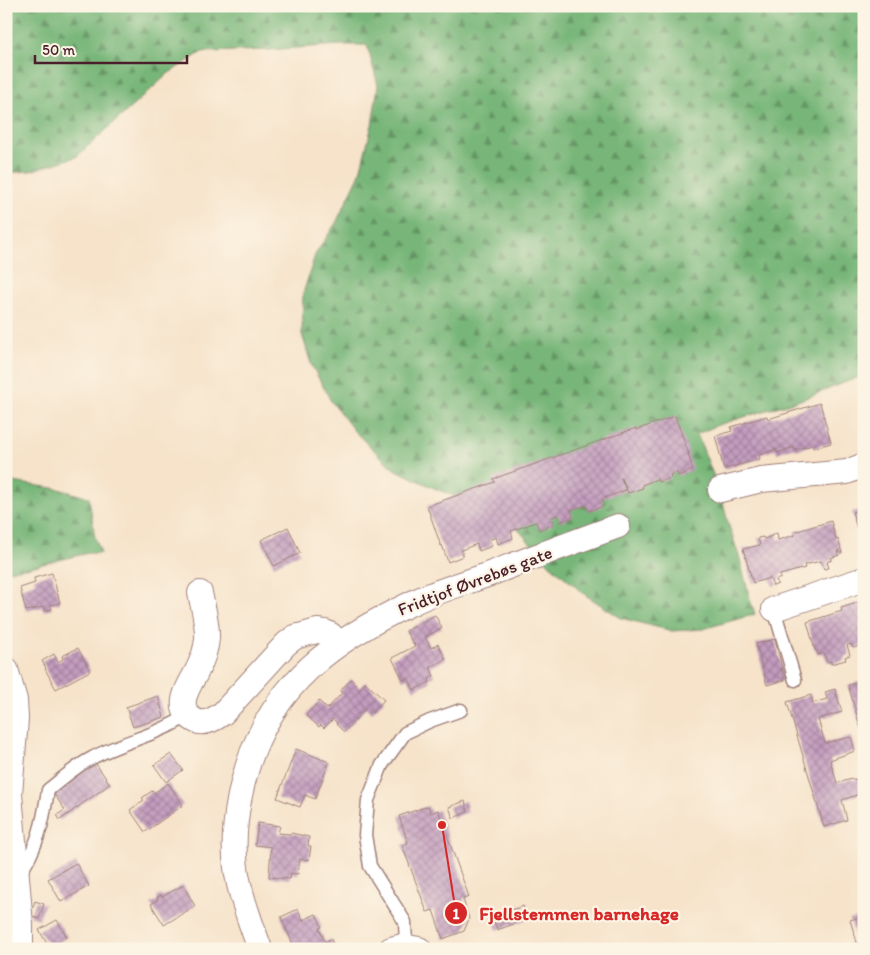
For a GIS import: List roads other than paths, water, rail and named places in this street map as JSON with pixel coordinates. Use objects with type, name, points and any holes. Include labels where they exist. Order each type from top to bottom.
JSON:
[{"type":"street","points":[[720,490],[761,480],[847,472],[864,465]]},
{"type":"street","name":"Fridtjof Øvrebøs gate","points":[[260,949],[248,918],[238,882],[234,845],[237,811],[253,749],[267,721],[284,696],[304,673],[337,645],[413,602],[618,526]]},
{"type":"street","points":[[774,609],[864,579]]},
{"type":"street","points":[[200,593],[206,620],[207,640],[202,659],[188,684],[184,696],[184,708],[188,715],[196,722],[204,723],[213,720],[222,713],[286,644],[295,637],[317,631],[325,632],[331,636],[337,645]]},
{"type":"street","points":[[6,669],[15,700],[16,719],[10,794],[21,925],[21,949]]},
{"type":"lane","points":[[774,609],[795,680]]},
{"type":"lane","points":[[405,948],[405,922],[370,866],[365,835],[368,800],[382,765],[405,734],[430,721],[460,710]]},
{"type":"lane","points":[[17,876],[22,871],[34,848],[41,828],[48,790],[92,758],[176,724],[188,715]]},
{"type":"place","name":"Fjellstemmen barnehage","points":[[442,825]]}]
